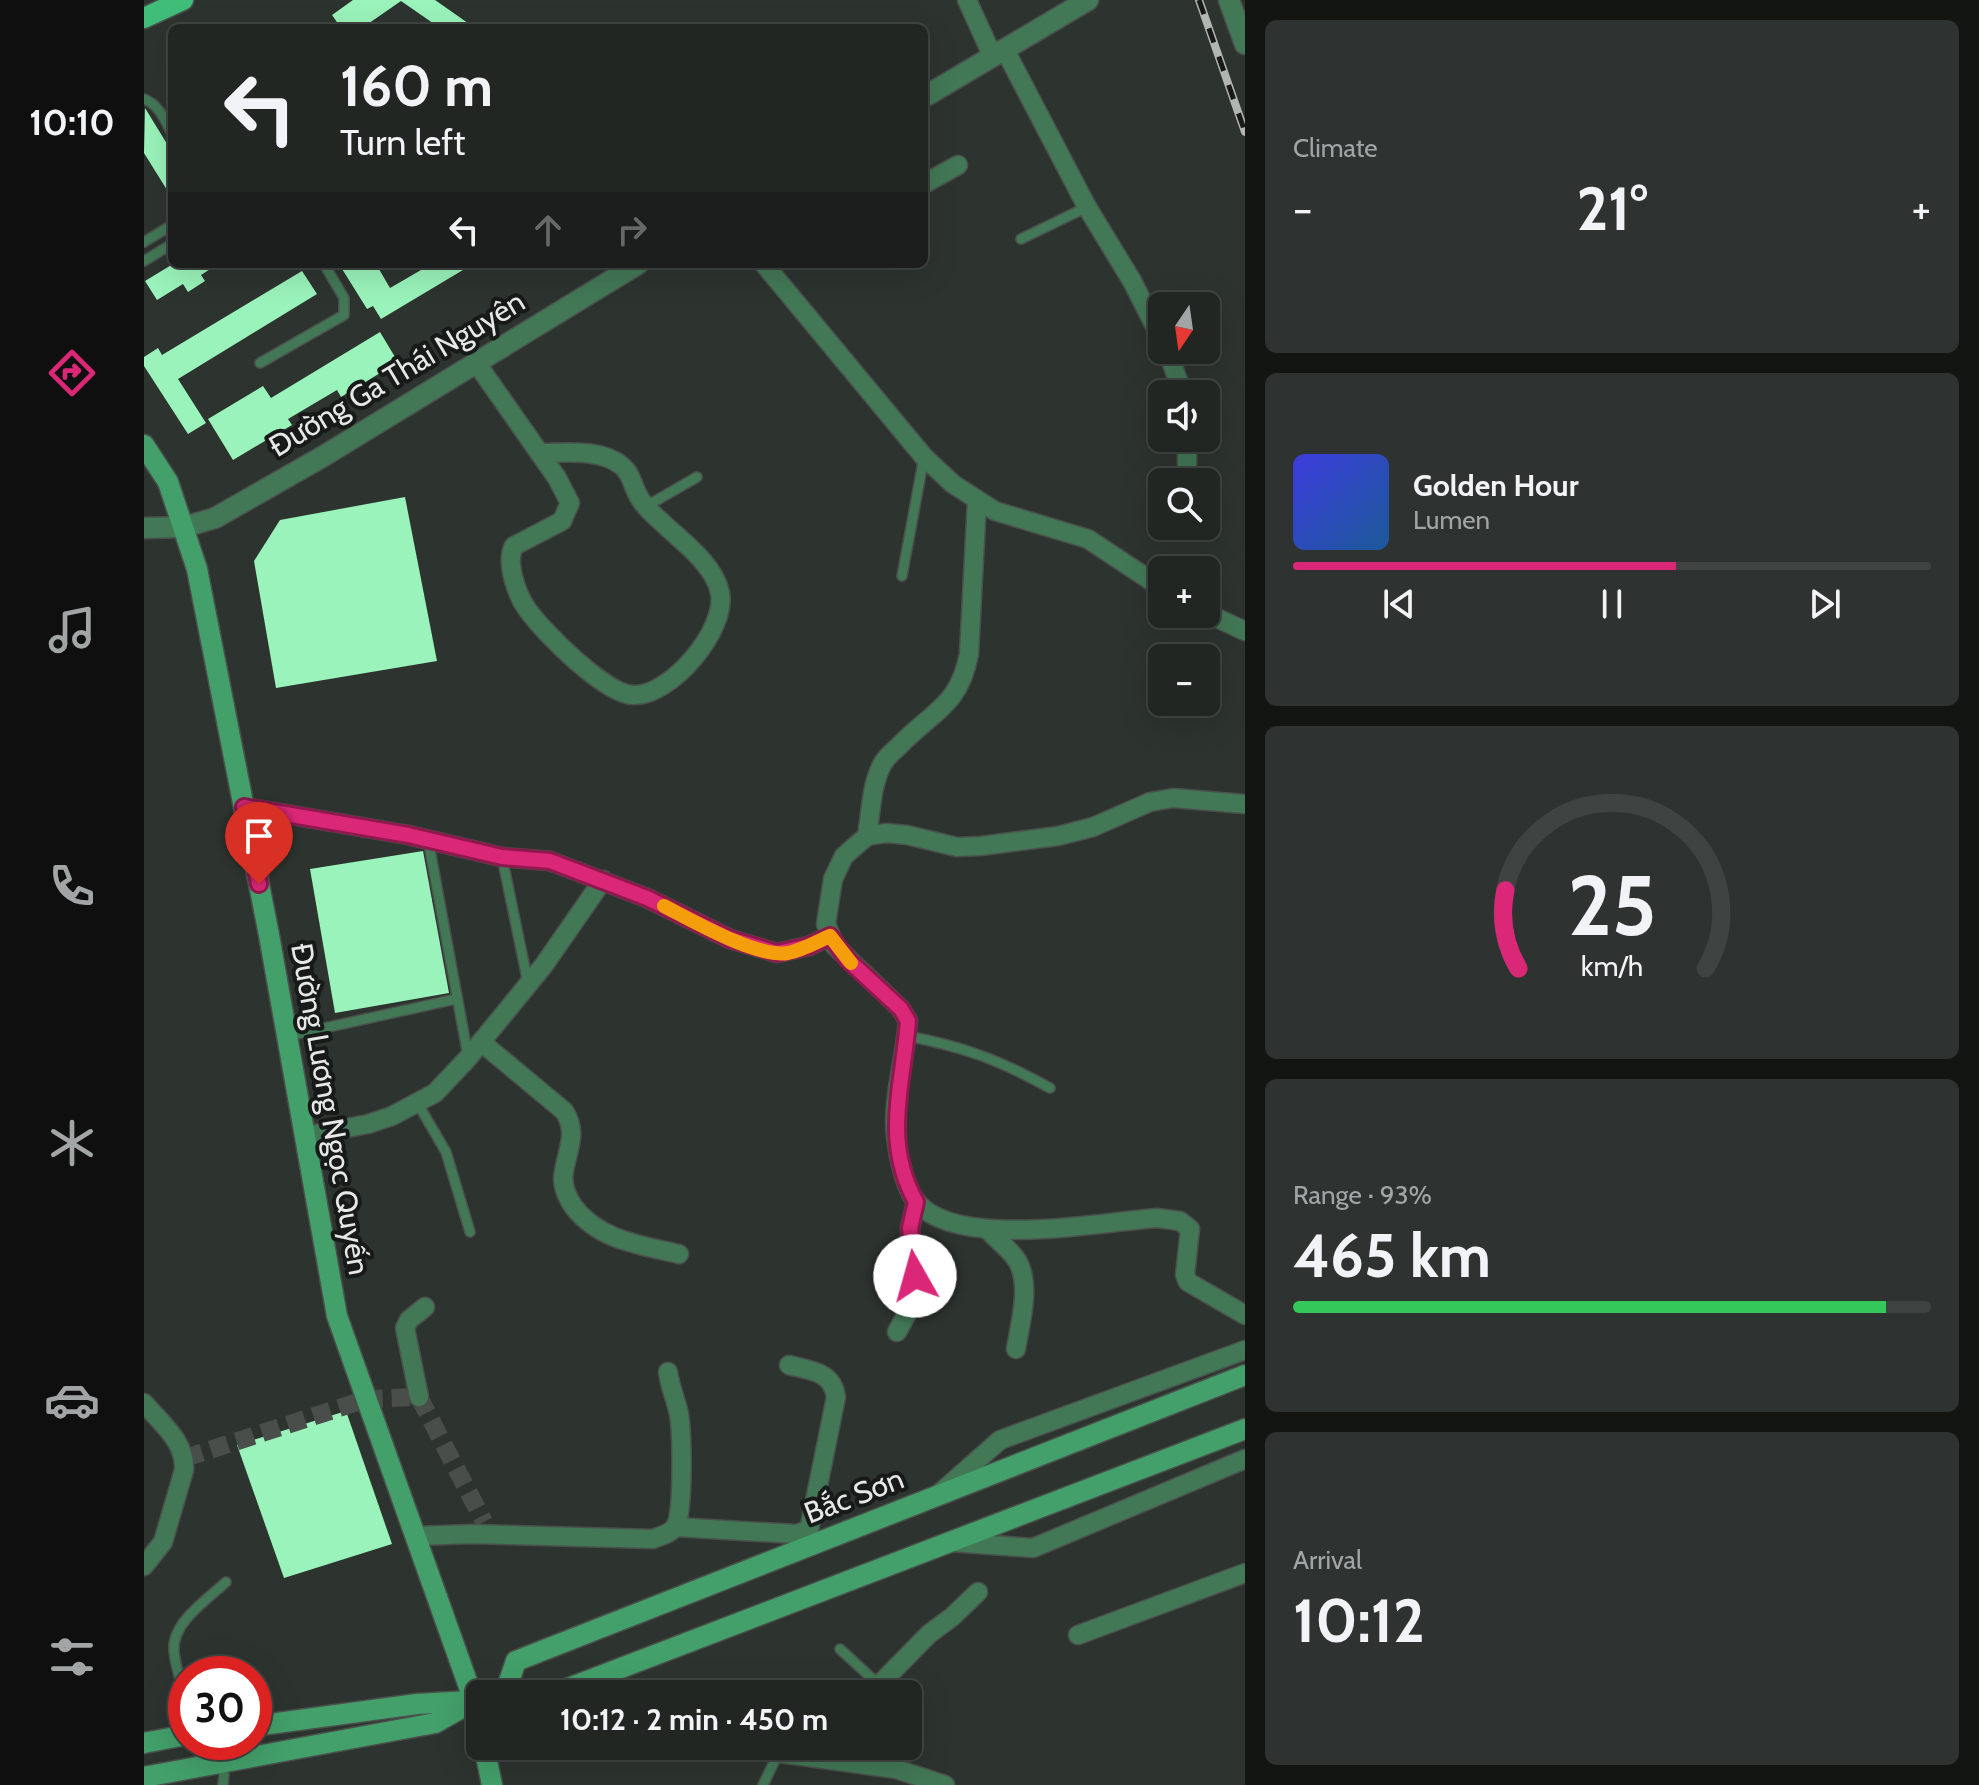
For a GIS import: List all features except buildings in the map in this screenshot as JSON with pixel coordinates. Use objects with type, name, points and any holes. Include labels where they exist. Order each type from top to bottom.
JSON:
[{"type":"main road","points":[[144,18],[183,0]]},
{"type":"main road","name":"Đường Lương Ngọc Quyến","points":[[144,445],[168,482],[197,569],[287,1036],[337,1316],[470,1680]]},
{"type":"main road","name":"Bắc Sơn","points":[[510,1680],[516,1661],[1245,1375]]},
{"type":"main road","points":[[590,1680],[1245,1429]]},
{"type":"main road","points":[[272,1724],[417,1704],[466,1701]]},
{"type":"main road","points":[[144,1777],[435,1723],[466,1706]]},
{"type":"main road","points":[[144,1743],[168,1738]]},
{"type":"main road","points":[[487,1760],[492,1785]]},
{"type":"street","points":[[967,0],[1148,312]]},
{"type":"street","points":[[928,95],[1088,0]]},
{"type":"street","points":[[1229,0],[1245,44]]},
{"type":"street","points":[[928,182],[958,165]]},
{"type":"street","name":"Đường Ga Thái Nguyên","points":[[144,528],[184,527],[215,518],[322,457],[631,268]]},
{"type":"street","points":[[767,268],[924,457],[953,484],[1009,516],[1088,539],[1148,579]]},
{"type":"street","points":[[475,361],[570,503],[562,521],[514,546],[511,559],[516,585],[526,608],[599,681],[618,693],[634,696],[651,693],[667,685],[693,658],[707,637],[720,607],[717,584],[703,561],[645,507],[623,467],[610,458],[592,454],[539,453]]},
{"type":"street","points":[[1187,452],[1187,464]]},
{"type":"street","points":[[867,836],[876,782],[885,761],[951,699],[960,687],[965,672],[969,654],[977,500]]},
{"type":"street","points":[[1220,619],[1245,631]]},
{"type":"street","points":[[1245,804],[1173,798],[1150,802],[1093,827],[1070,833],[981,846],[957,847],[886,833],[867,836],[844,856],[833,879],[826,924],[830,936],[848,960],[906,1016],[907,1036],[895,1115],[896,1139],[908,1188],[916,1202],[930,1214],[952,1224],[988,1230],[1157,1218],[1180,1221],[1190,1229],[1185,1275],[1188,1282],[1245,1315]]},
{"type":"street","points":[[244,807],[428,839],[502,857],[550,861],[647,898],[730,939],[761,949],[788,953],[830,936]]},
{"type":"street","points":[[305,1136],[368,1124],[418,1104],[435,1093],[468,1058],[544,965],[603,880]]},
{"type":"street","points":[[481,1042],[564,1111],[571,1121],[573,1133],[563,1174],[564,1188],[582,1217],[617,1239],[679,1254]]},
{"type":"street","points":[[897,1332],[910,1308],[915,1289],[910,1228],[916,1202]]},
{"type":"street","points":[[988,1230],[1018,1261],[1021,1272],[1023,1296],[1016,1349]]},
{"type":"street","points":[[419,1397],[405,1328],[425,1307]]},
{"type":"street","points":[[936,1496],[1000,1440],[1245,1350]]},
{"type":"street","points":[[675,1527],[796,1534],[809,1530],[836,1397],[835,1386],[825,1374],[789,1365]]},
{"type":"street","points":[[416,1536],[472,1534],[653,1539],[666,1535],[675,1527],[681,1490],[679,1414],[671,1394],[668,1372]]},
{"type":"street","points":[[144,1403],[177,1440],[185,1458],[163,1542],[144,1566]]},
{"type":"street","points":[[951,1542],[1033,1548],[1245,1459]]},
{"type":"street","points":[[1078,1635],[1245,1573]]},
{"type":"street","points":[[886,1680],[929,1634],[978,1592]]},
{"type":"street","points":[[865,1760],[906,1779],[945,1785]]},
{"type":"lane","points":[[144,99],[158,109],[168,126]]},
{"type":"lane","points":[[1021,239],[1087,207]]},
{"type":"lane","points":[[144,242],[168,227]]},
{"type":"lane","points":[[144,261],[168,246]]},
{"type":"lane","points":[[260,363],[344,315],[344,298],[326,268]]},
{"type":"lane","points":[[902,576],[924,457]]},
{"type":"lane","points":[[645,507],[697,477]]},
{"type":"lane","points":[[428,839],[468,1058]]},
{"type":"lane","points":[[502,857],[528,984]]},
{"type":"lane","points":[[287,1036],[456,999]]},
{"type":"lane","points":[[907,1036],[1005,1063],[1050,1088]]},
{"type":"lane","points":[[418,1104],[446,1152],[470,1232]]},
{"type":"lane","points":[[175,1656],[175,1635],[186,1620],[226,1582]]},
{"type":"lane","points":[[840,1649],[868,1680]]},
{"type":"lane","points":[[209,1760],[224,1775],[223,1785]]},
{"type":"lane","points":[[763,1785],[775,1760]]},
{"type":"tunnel","points":[[185,1458],[367,1399],[419,1397],[484,1522]]},
{"type":"railway","points":[[1199,0],[1245,132]]},
{"type":"slow traffic","points":[[664,906],[730,939],[777,953],[788,953],[830,936],[851,963]]},
{"type":"route","points":[[259,884],[244,807],[408,835],[502,857],[550,861],[647,898],[730,939],[777,953],[788,953],[830,936],[835,946],[901,1009],[908,1021],[895,1115],[896,1139],[908,1188],[916,1202],[910,1228],[915,1276]]}]
